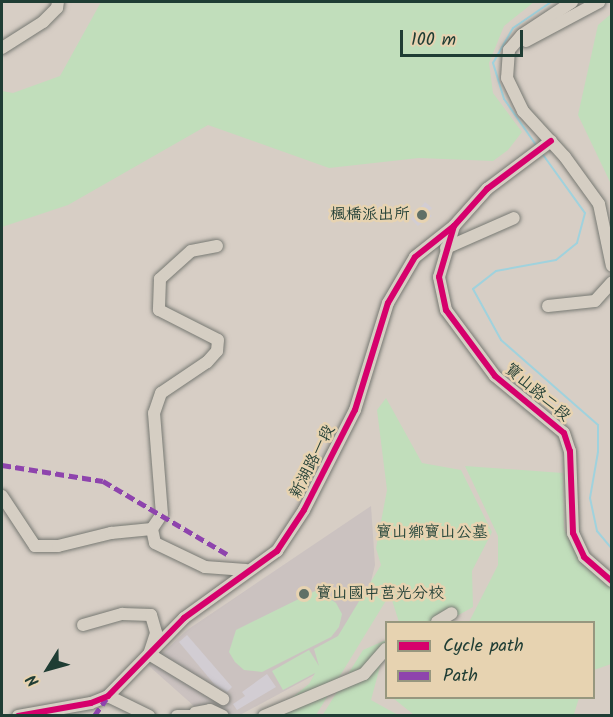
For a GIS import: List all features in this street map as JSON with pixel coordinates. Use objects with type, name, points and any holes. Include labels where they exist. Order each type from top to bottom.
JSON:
[{"type":"street","points":[[2,48],[43,22],[57,8],[58,2]]},
{"type":"street","points":[[572,2],[522,35],[509,50],[506,63],[512,91],[523,111],[551,141],[599,204],[612,266]]},
{"type":"street","points":[[509,50],[599,2]]},
{"type":"street","name":"新湖路一段","points":[[18,716],[92,703],[108,696],[184,618],[246,570],[277,550],[304,510],[355,410],[388,303],[415,257],[454,226],[475,200],[551,141]]},
{"type":"street","points":[[446,248],[514,218]]},
{"type":"street","name":"寶山路二段","points":[[454,226],[439,277],[446,310],[495,376],[564,434],[570,451],[573,533],[584,557],[612,582]]},
{"type":"street","points":[[217,246],[192,251],[160,279],[159,310],[218,340],[217,351],[207,362],[161,393],[154,413],[162,514],[152,529],[155,543],[205,567],[246,570]]},
{"type":"street","points":[[548,306],[594,300],[612,282]]},
{"type":"street","points":[[2,496],[35,546],[58,546],[111,533],[152,529]]},
{"type":"street","points":[[438,621],[452,613]]},
{"type":"street","points":[[83,625],[122,614],[151,615],[156,633],[149,654],[223,699]]},
{"type":"street","points":[[264,716],[364,675],[385,651]]},
{"type":"street","points":[[108,696],[149,716]]},
{"type":"street","points":[[177,716],[210,710],[223,716]]},
{"type":"shaded area","name":"寶山國中莒光分校","points":[[371,506],[375,565],[353,654],[240,715],[204,715],[149,666],[187,630]]},
{"type":"green space","points":[[101,2],[534,2],[504,26],[489,63],[493,93],[522,132],[508,150],[493,161],[419,158],[329,168],[208,125],[68,205],[2,227],[2,91],[13,93],[60,76]]},
{"type":"green space","points":[[611,14],[611,184],[578,115],[598,25]]},
{"type":"green space","name":"寶山鄉寶山公墓","points":[[386,398],[422,463],[461,470],[492,532],[472,571],[473,607],[448,621],[399,621],[390,594],[316,715],[269,716],[309,684],[315,673],[283,690],[272,671],[309,650],[319,666],[314,649],[338,636],[381,565],[376,548],[387,490],[377,410]]},
{"type":"green space","points":[[465,466],[563,473],[564,529],[580,562],[611,588],[611,664],[595,670],[595,621],[470,621],[498,565],[498,536]]},
{"type":"green space","points":[[317,590],[336,603],[342,614],[339,627],[331,637],[262,672],[244,670],[235,662],[229,652],[236,630]]},
{"type":"green space","points":[[385,640],[385,657],[382,659],[371,700],[398,715],[322,716],[363,650]]},
{"type":"green space","points":[[394,699],[579,699],[574,714],[577,716],[414,715]]},
{"type":"building","name":"楓橋派出所","points":[[425,202],[432,208],[428,213],[432,216],[418,226],[411,219]]},
{"type":"building","points":[[187,635],[232,687],[227,692],[215,685],[179,642]]},
{"type":"building","points":[[267,674],[276,687],[237,710],[233,704],[245,696],[242,692]]},
{"type":"waterway","points":[[536,145],[504,99],[493,63],[513,28],[551,2]]},
{"type":"waterway","points":[[541,152],[585,213],[577,243],[556,260],[496,271],[473,289],[501,340],[598,425],[598,452],[590,498],[597,531],[612,549]]},
{"type":"marked path","points":[[2,465],[103,481],[227,554]]},
{"type":"marked path","points":[[94,716],[106,699]]},
{"type":"cycle path","points":[[18,716],[91,703],[108,696],[184,618],[277,551],[304,510],[355,410],[388,303],[415,257],[454,226],[487,189],[551,141]]},
{"type":"cycle path","points":[[454,226],[439,277],[446,310],[495,376],[564,433],[570,451],[573,533],[584,557],[612,581]]},
{"type":"place","name":"楓橋派出所","points":[[422,215]]},
{"type":"place","name":"寶山國中莒光分校","points":[[304,594]]}]
